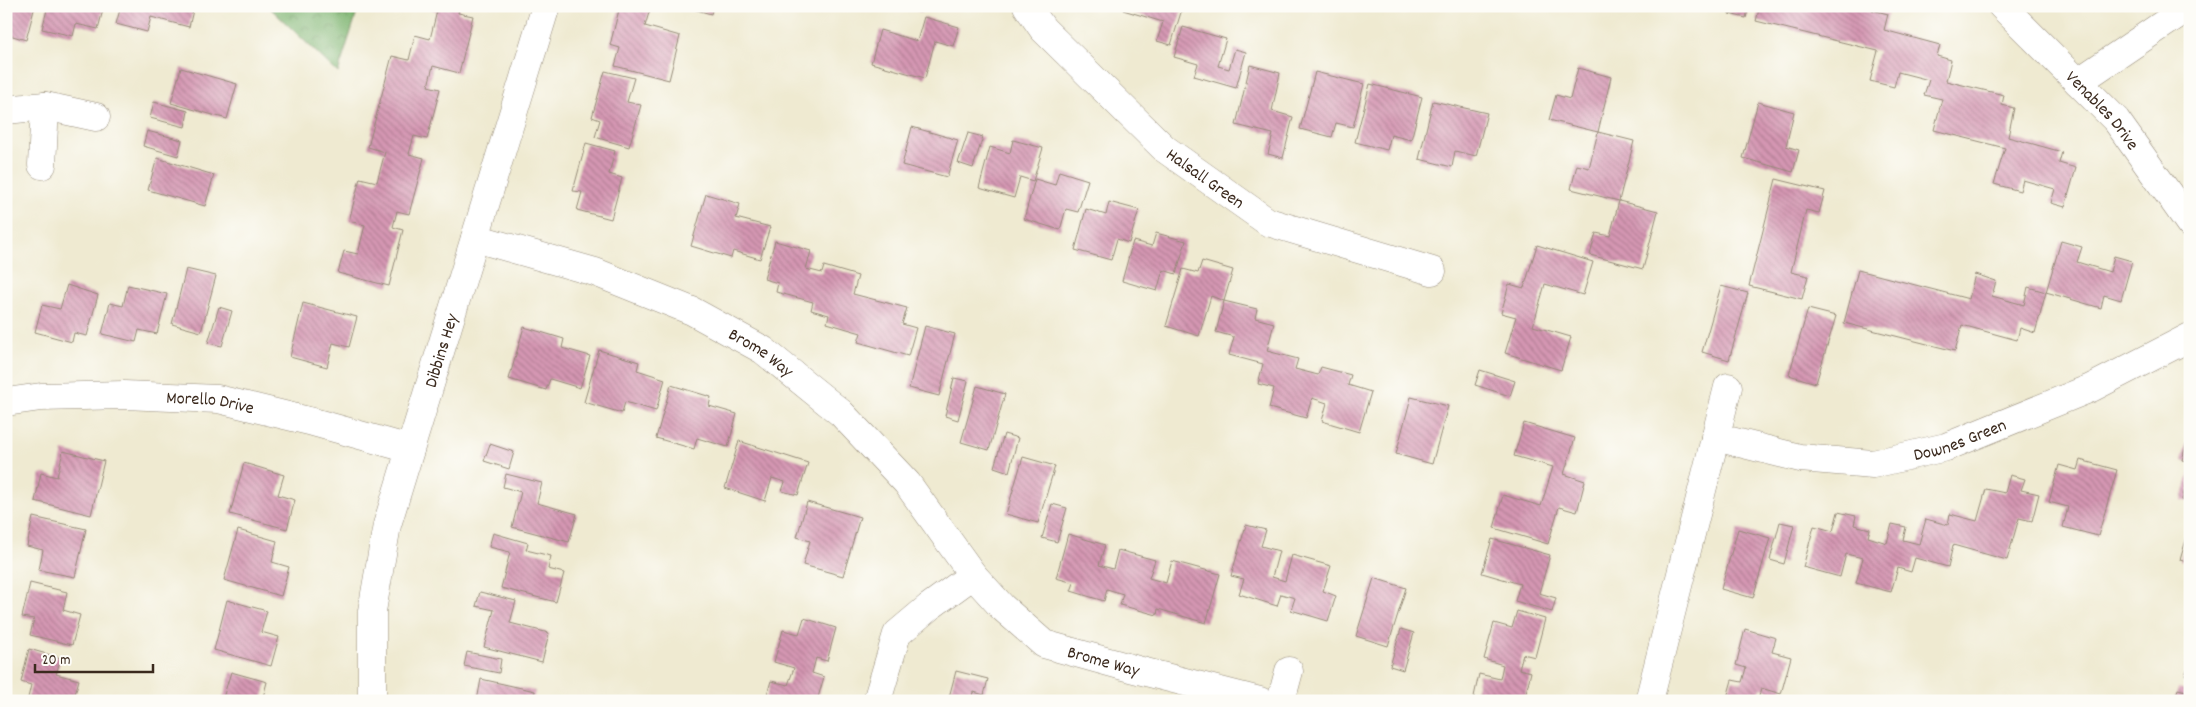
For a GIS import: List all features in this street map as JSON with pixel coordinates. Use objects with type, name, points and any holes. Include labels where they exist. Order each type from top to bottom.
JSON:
[{"type":"street","name":"Dibbins Hey","points":[[372,701],[372,611],[387,525],[546,6]]},
{"type":"street","name":"Halsall Green","points":[[1027,6],[1043,29],[1165,149],[1268,222],[1432,271]]},
{"type":"street","name":"Venables Drive","points":[[2002,6],[2116,120],[2190,224]]},
{"type":"street","points":[[2078,82],[2190,6]]},
{"type":"street","points":[[6,110],[45,106],[96,117]]},
{"type":"street","points":[[42,165],[45,106]]},
{"type":"street","name":"Brome Way","points":[[476,238],[595,272],[692,311],[763,350],[840,413],[907,483],[973,575],[1002,607],[1044,644],[1260,701]]},
{"type":"street","name":"Downes Green","points":[[1715,437],[1800,458],[1873,464],[1946,447],[2091,388],[2190,337]]},
{"type":"street","points":[[1649,701],[1728,386]]},
{"type":"street","name":"Morello Drive","points":[[6,402],[41,397],[124,395],[218,399],[313,422],[410,449]]},
{"type":"street","points":[[877,701],[897,634],[929,606],[973,575]]},
{"type":"street","points":[[1281,701],[1290,671]]},
{"type":"green space","points":[[268,6],[359,6],[338,73]]},
{"type":"building","points":[[6,6],[35,6],[26,40],[6,34]]},
{"type":"building","points":[[48,6],[104,6],[98,29],[76,24],[73,36],[42,29]]},
{"type":"building","points":[[121,6],[194,6],[189,27],[151,17],[147,32],[116,24]]},
{"type":"building","points":[[421,6],[460,6],[458,13],[473,16],[459,73],[433,66],[428,86],[440,89],[427,139],[414,136],[409,154],[424,158],[409,214],[397,211],[393,227],[403,230],[389,286],[338,273],[344,251],[358,254],[365,225],[349,221],[360,178],[377,182],[385,152],[368,147],[392,56],[409,60],[415,35],[430,39],[437,11]]},
{"type":"building","points":[[620,6],[651,6],[645,26],[680,36],[669,80],[615,66],[620,48],[610,45]]},
{"type":"building","points":[[682,6],[713,6],[711,14]]},
{"type":"building","points":[[903,6],[922,6],[921,12]]},
{"type":"building","points":[[1124,6],[1173,6],[1182,9],[1171,45],[1157,41],[1163,22],[1123,10]]},
{"type":"building","points":[[1731,6],[1749,6],[1746,18],[1729,14]]},
{"type":"building","points":[[1760,6],[1873,6],[1872,10],[1888,14],[1884,30],[1940,45],[1937,56],[1951,60],[1946,81],[2004,95],[2002,105],[2014,108],[2008,137],[2062,152],[2059,163],[2076,168],[2065,207],[2051,203],[2055,189],[2023,180],[2020,191],[1994,184],[2005,148],[1934,130],[1942,99],[1924,95],[1929,80],[1898,72],[1894,87],[1870,81],[1878,51],[1756,21]]},
{"type":"building","points":[[924,17],[959,27],[953,46],[935,41],[925,78],[871,63],[880,30],[917,41]]},
{"type":"building","points":[[1183,27],[1226,39],[1218,66],[1229,69],[1235,49],[1246,52],[1236,88],[1194,76],[1198,64],[1174,57]]},
{"type":"building","points":[[1250,65],[1280,73],[1272,111],[1293,117],[1283,158],[1268,154],[1273,134],[1236,125]]},
{"type":"building","points":[[181,68],[237,84],[227,119],[171,103]]},
{"type":"building","points":[[1578,68],[1611,77],[1598,132],[1549,120],[1556,95],[1570,99]]},
{"type":"building","points":[[605,71],[634,78],[627,102],[641,105],[629,147],[595,137],[600,120],[592,117]]},
{"type":"building","points":[[1315,72],[1364,84],[1353,127],[1336,123],[1332,137],[1300,129]]},
{"type":"building","points":[[1370,84],[1422,97],[1411,140],[1391,135],[1387,150],[1355,142]]},
{"type":"building","points":[[1433,101],[1487,113],[1476,156],[1455,151],[1452,167],[1419,159]]},
{"type":"building","points":[[154,102],[188,111],[185,127],[150,118]]},
{"type":"building","points":[[1758,102],[1794,112],[1786,146],[1799,150],[1793,172],[1743,158]]},
{"type":"building","points":[[912,127],[958,140],[947,177],[902,165]]},
{"type":"building","points":[[147,131],[182,140],[178,156],[143,146]]},
{"type":"building","points":[[1598,132],[1634,141],[1619,201],[1571,189],[1577,165],[1589,168]]},
{"type":"building","points":[[968,133],[983,137],[973,168],[958,163]]},
{"type":"building","points":[[1013,140],[1043,148],[1033,181],[1020,177],[1014,198],[979,188],[990,147],[1010,153]]},
{"type":"building","points":[[586,143],[615,151],[609,174],[622,178],[611,219],[577,210],[582,192],[573,191]]},
{"type":"building","points":[[157,158],[214,175],[205,206],[148,190]]},
{"type":"building","points":[[1059,171],[1088,180],[1078,212],[1066,209],[1060,230],[1024,219],[1035,179],[1055,185]]},
{"type":"building","points":[[1776,179],[1825,191],[1819,213],[1806,210],[1791,272],[1808,276],[1802,299],[1749,286]]},
{"type":"building","points":[[706,194],[740,204],[736,218],[770,227],[760,259],[733,251],[731,258],[691,246]]},
{"type":"building","points":[[1619,201],[1658,211],[1643,269],[1590,255],[1596,233],[1610,236]]},
{"type":"building","points":[[1109,202],[1139,210],[1129,243],[1117,239],[1111,260],[1075,250],[1086,209],[1106,215]]},
{"type":"building","points":[[1156,233],[1186,241],[1176,274],[1163,270],[1157,291],[1122,281],[1133,241],[1152,246]]},
{"type":"building","points":[[775,241],[811,251],[806,269],[822,273],[824,266],[858,276],[853,294],[907,308],[902,324],[916,328],[908,356],[858,342],[861,333],[827,323],[829,315],[811,310],[813,302],[776,292],[778,283],[764,279]]},
{"type":"building","points":[[2061,241],[2082,247],[2077,262],[2110,272],[2114,256],[2132,261],[2121,300],[2104,295],[2101,308],[2046,292]]},
{"type":"building","points":[[1537,245],[1593,262],[1583,295],[1545,284],[1533,326],[1571,337],[1561,370],[1505,353],[1516,317],[1501,313],[1509,284],[1524,288]]},
{"type":"building","points":[[1202,261],[1233,270],[1224,301],[1211,296],[1199,336],[1166,326],[1183,269],[1198,273]]},
{"type":"building","points":[[186,269],[216,276],[201,332],[172,324]]},
{"type":"building","points":[[1858,270],[1969,299],[1975,274],[1996,281],[1992,296],[2024,305],[2028,287],[2046,292],[2035,333],[2020,328],[2017,340],[1962,325],[1955,351],[1844,323]]},
{"type":"building","points":[[67,285],[98,295],[87,336],[74,333],[72,342],[35,332],[42,305],[60,309]]},
{"type":"building","points":[[128,285],[167,294],[157,334],[139,330],[136,342],[102,334],[110,303],[123,306]]},
{"type":"building","points":[[1721,286],[1748,293],[1729,360],[1702,352]]},
{"type":"building","points":[[1224,301],[1257,309],[1255,318],[1274,323],[1267,351],[1298,359],[1295,369],[1318,375],[1321,367],[1351,375],[1348,385],[1371,392],[1359,432],[1322,421],[1327,403],[1312,398],[1306,418],[1269,408],[1274,388],[1258,384],[1263,364],[1229,355],[1234,337],[1216,332]]},
{"type":"building","points":[[303,303],[357,317],[349,347],[333,343],[327,367],[290,357]]},
{"type":"building","points":[[219,307],[232,311],[222,346],[208,343]]},
{"type":"building","points":[[1808,309],[1836,316],[1816,383],[1789,375]]},
{"type":"building","points":[[925,326],[955,334],[939,396],[909,388]]},
{"type":"building","points":[[524,327],[564,339],[562,348],[590,356],[580,388],[550,379],[546,390],[509,379]]},
{"type":"building","points":[[599,350],[639,362],[637,370],[665,379],[656,411],[625,402],[622,413],[584,402]]},
{"type":"building","points":[[1480,370],[1515,381],[1510,396],[1475,385]]},
{"type":"building","points":[[954,378],[968,381],[958,420],[945,416]]},
{"type":"building","points":[[671,385],[711,397],[709,406],[737,414],[728,447],[697,438],[694,449],[656,438]]},
{"type":"building","points":[[977,386],[1005,394],[989,450],[961,442]]},
{"type":"building","points":[[1411,397],[1448,406],[1432,464],[1396,454]]},
{"type":"building","points":[[1524,423],[1575,438],[1564,474],[1585,481],[1577,512],[1559,507],[1548,544],[1494,528],[1503,495],[1541,506],[1553,467],[1514,456]]},
{"type":"building","points":[[2190,431],[2190,462],[2182,460]]},
{"type":"building","points":[[1004,434],[1018,438],[1009,472],[994,467]]},
{"type":"building","points":[[739,441],[808,463],[798,495],[782,491],[785,482],[772,478],[765,501],[725,488]]},
{"type":"building","points":[[490,444],[514,452],[509,469],[484,461]]},
{"type":"building","points":[[63,451],[104,461],[91,515],[35,501],[41,473],[57,477]]},
{"type":"building","points":[[1023,457],[1055,466],[1038,523],[1006,514]]},
{"type":"building","points":[[2080,460],[2117,470],[2098,536],[2063,527],[2068,507],[2049,502],[2059,465],[2077,470]]},
{"type":"building","points":[[244,463],[284,475],[278,495],[295,500],[287,529],[230,514]]},
{"type":"building","points":[[2190,470],[2190,502],[2182,500]]},
{"type":"building","points":[[506,474],[542,483],[537,503],[577,514],[569,542],[512,527],[521,492],[503,487]]},
{"type":"building","points":[[2010,475],[2025,479],[2021,490],[2039,494],[2032,521],[2019,518],[2007,560],[1953,545],[1948,567],[1915,558],[1911,572],[1898,568],[1891,592],[1856,583],[1863,558],[1846,554],[1840,577],[1803,567],[1814,526],[1833,531],[1838,512],[1856,516],[1854,525],[1870,529],[1868,537],[1887,543],[1892,524],[1906,527],[1903,540],[1919,544],[1926,519],[1948,525],[1950,514],[1977,521],[1986,489],[2005,493]]},
{"type":"building","points":[[807,502],[860,517],[843,576],[803,565],[810,541],[797,537]]},
{"type":"building","points":[[1052,504],[1067,508],[1057,542],[1042,538]]},
{"type":"building","points":[[33,517],[86,529],[75,577],[39,570],[43,550],[27,546]]},
{"type":"building","points":[[1780,522],[1794,525],[1784,564],[1770,560]]},
{"type":"building","points":[[1246,525],[1266,530],[1261,546],[1279,551],[1272,577],[1285,581],[1292,555],[1331,566],[1323,591],[1336,596],[1328,621],[1291,610],[1295,598],[1281,594],[1277,606],[1239,594],[1244,579],[1231,576]]},
{"type":"building","points":[[1738,529],[1770,538],[1753,598],[1721,589]]},
{"type":"building","points":[[238,530],[277,541],[272,562],[289,567],[281,596],[224,580]]},
{"type":"building","points":[[2190,530],[2190,563],[2180,560]]},
{"type":"building","points":[[493,533],[528,543],[526,550],[551,556],[548,569],[564,573],[556,602],[501,588],[510,552],[489,547]]},
{"type":"building","points":[[1068,534],[1105,545],[1099,565],[1113,569],[1118,550],[1155,560],[1149,578],[1166,583],[1172,561],[1220,574],[1206,623],[1158,609],[1157,615],[1120,605],[1123,594],[1107,589],[1104,601],[1071,591],[1074,583],[1056,578]]},
{"type":"building","points":[[1492,539],[1550,555],[1539,593],[1556,598],[1552,612],[1515,601],[1520,584],[1482,573]]},
{"type":"building","points":[[1374,578],[1406,588],[1388,646],[1356,636]]},
{"type":"building","points":[[30,583],[67,592],[63,610],[80,615],[72,645],[30,635],[34,619],[22,617]]},
{"type":"building","points":[[480,592],[516,601],[510,623],[549,633],[542,662],[484,647],[494,610],[476,606]]},
{"type":"building","points":[[227,600],[267,611],[261,632],[279,637],[271,666],[214,650]]},
{"type":"building","points":[[1517,611],[1545,619],[1535,657],[1523,654],[1519,669],[1531,672],[1524,701],[1473,701],[1479,674],[1500,679],[1503,665],[1484,659],[1494,623],[1512,628]]},
{"type":"building","points":[[804,618],[836,628],[827,661],[816,658],[812,673],[824,677],[817,701],[765,701],[771,681],[788,685],[794,668],[774,662],[783,630],[799,634]]},
{"type":"building","points":[[1401,629],[1414,633],[1403,670],[1390,666]]},
{"type":"building","points":[[1745,629],[1776,638],[1772,652],[1791,657],[1781,694],[1761,688],[1758,701],[1726,701],[1732,680],[1742,682],[1746,668],[1736,665]]},
{"type":"building","points":[[29,649],[61,658],[56,674],[79,680],[73,701],[38,701],[28,698],[31,685],[21,682]]},
{"type":"building","points":[[467,652],[501,659],[499,673],[464,666]]},
{"type":"building","points":[[2190,661],[2190,677],[2185,675]]},
{"type":"building","points":[[956,671],[988,679],[984,695],[974,692],[972,701],[948,701]]},
{"type":"building","points":[[231,672],[267,682],[262,701],[222,701]]},
{"type":"building","points":[[481,679],[535,691],[533,701],[477,701]]},
{"type":"building","points":[[2178,689],[2190,692],[2190,701],[2174,701]]}]
